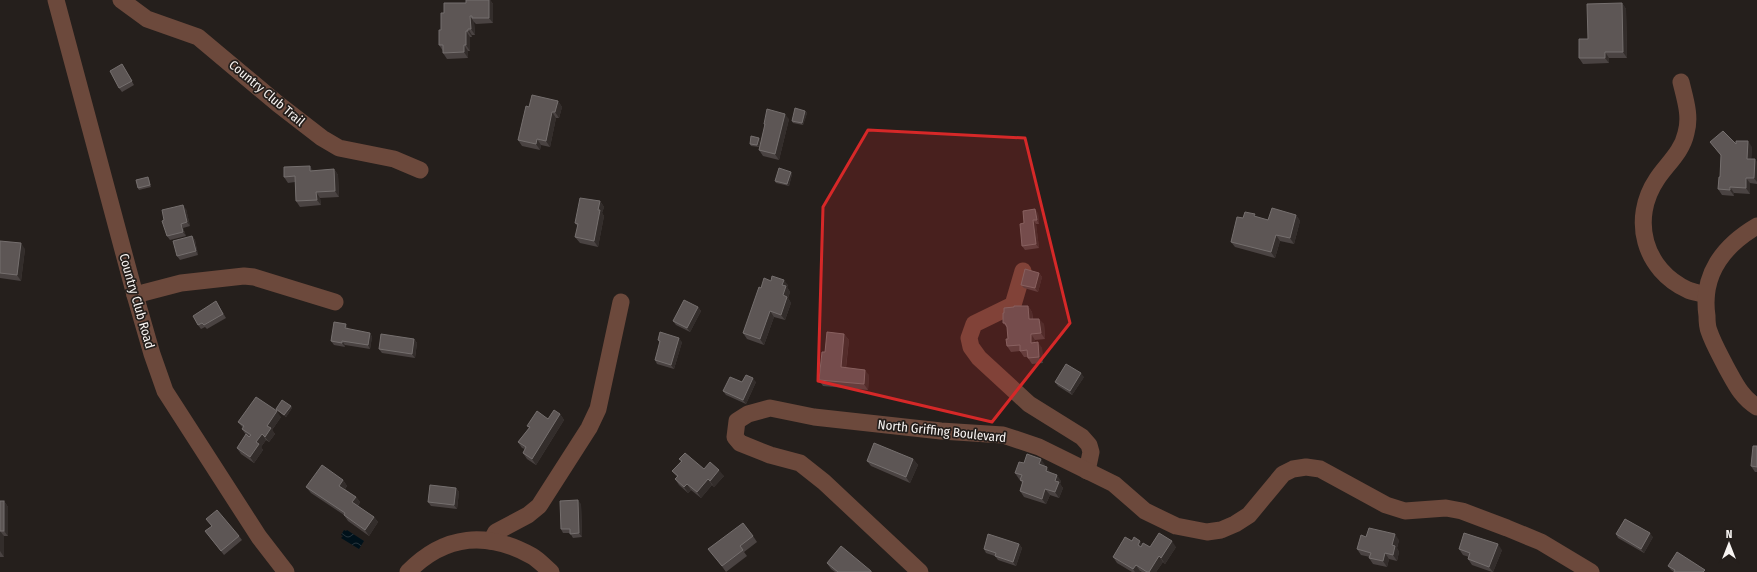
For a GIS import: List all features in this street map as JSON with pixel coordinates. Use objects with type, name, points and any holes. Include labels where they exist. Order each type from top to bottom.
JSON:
[{"type":"street","name":"Country Club Road","points":[[56,0],[135,295],[152,354],[165,390],[259,537],[286,572]]},
{"type":"street","name":"Country Club Trail","points":[[121,0],[147,19],[198,37],[284,108],[322,138],[338,148],[394,159],[420,170]]},
{"type":"street","points":[[1681,82],[1688,118],[1687,132],[1684,142],[1656,180],[1650,192],[1644,207],[1644,236],[1648,251],[1657,266],[1687,290],[1706,295]]},
{"type":"street","points":[[1757,226],[1742,235],[1727,250],[1711,274],[1706,295],[1708,330],[1717,350],[1742,395],[1757,407]]},
{"type":"street","points":[[1023,271],[1013,305],[974,324],[969,338],[971,347],[979,358],[1029,404],[1082,437],[1089,445],[1091,452],[1088,471]]},
{"type":"street","points":[[135,295],[181,283],[244,276],[254,277],[335,302]]},
{"type":"street","points":[[491,541],[496,532],[528,515],[539,506],[589,428],[598,408],[621,302]]},
{"type":"street","name":"North Griffing Boulevard","points":[[920,572],[824,482],[800,463],[770,455],[740,443],[735,437],[737,421],[748,414],[770,408],[814,417],[941,431],[1003,435],[1039,447],[1114,484],[1145,511],[1176,526],[1207,532],[1228,527],[1248,515],[1283,474],[1293,469],[1306,467],[1320,469],[1386,505],[1405,511],[1446,508],[1462,511],[1507,528],[1541,542],[1591,572]]},
{"type":"street","points":[[408,572],[421,558],[450,543],[471,539],[491,541],[533,557],[552,572]]},
{"type":"highlighted area","points":[[868,130],[1025,138],[1070,323],[992,422],[818,381],[823,207]]},
{"type":"water","points":[[344,530],[347,530],[364,541],[359,549],[341,538]]},
{"type":"building","points":[[466,0],[489,0],[489,18],[472,18],[472,16],[470,16],[471,29],[466,31],[466,45],[464,45],[464,52],[443,53],[443,45],[439,45],[439,30],[441,30],[441,13],[444,13],[444,3],[466,3]]},
{"type":"building","points":[[1622,3],[1623,52],[1605,52],[1605,58],[1579,58],[1579,39],[1588,39],[1587,4]]},
{"type":"building","points":[[122,64],[132,81],[119,88],[110,71]]},
{"type":"building","points":[[532,95],[558,101],[555,112],[552,112],[546,141],[537,139],[536,144],[518,140],[526,106],[529,107]]},
{"type":"building","points":[[795,108],[805,111],[802,123],[792,121]]},
{"type":"building","points":[[767,109],[785,114],[775,154],[759,150]]},
{"type":"building","points":[[1723,131],[1736,144],[1736,141],[1748,141],[1747,159],[1755,159],[1754,178],[1746,178],[1746,188],[1730,187],[1730,190],[1718,189],[1721,155],[1710,142]]},
{"type":"building","points":[[751,136],[759,138],[757,145],[750,144]]},
{"type":"building","points":[[310,166],[310,171],[334,169],[335,191],[316,192],[317,200],[296,201],[295,176],[284,177],[284,167]]},
{"type":"building","points":[[779,168],[791,172],[787,184],[775,181]]},
{"type":"building","points":[[148,177],[150,185],[138,188],[136,180]]},
{"type":"building","points":[[580,198],[600,201],[598,210],[600,210],[594,241],[575,237],[578,224],[575,223]]},
{"type":"building","points":[[183,205],[187,222],[181,224],[183,232],[167,236],[162,221],[164,220],[162,210]]},
{"type":"building","points":[[1272,208],[1296,215],[1290,238],[1276,235],[1271,252],[1231,242],[1237,217],[1243,218],[1245,212],[1255,214],[1254,216],[1268,220]]},
{"type":"building","points":[[1035,209],[1037,220],[1033,220],[1036,244],[1022,246],[1020,224],[1024,223],[1023,211]]},
{"type":"building","points":[[192,236],[196,251],[177,256],[173,241]]},
{"type":"building","points":[[0,241],[21,243],[17,275],[0,273]]},
{"type":"building","points":[[1025,269],[1039,273],[1035,288],[1021,285]]},
{"type":"building","points":[[772,276],[784,280],[782,285],[786,286],[783,295],[787,297],[781,315],[770,311],[760,339],[743,333],[759,287],[761,288],[764,278],[771,281]]},
{"type":"building","points":[[684,300],[698,307],[687,328],[673,321]]},
{"type":"building","points":[[216,301],[223,314],[204,325],[202,323],[198,325],[193,316]]},
{"type":"building","points":[[1028,306],[1029,319],[1039,319],[1041,333],[1031,334],[1031,343],[1038,342],[1039,357],[1028,358],[1027,350],[1020,351],[1020,345],[1007,346],[1007,327],[1005,323],[1003,323],[1003,313],[1004,308]]},
{"type":"building","points":[[334,322],[346,324],[345,328],[370,333],[368,345],[331,341]]},
{"type":"building","points":[[660,332],[679,338],[671,365],[655,360],[660,341],[658,340]]},
{"type":"building","points":[[827,332],[844,334],[841,367],[865,370],[864,384],[819,380],[822,352],[825,352]]},
{"type":"building","points":[[381,334],[414,339],[412,354],[379,349]]},
{"type":"building","points":[[1066,364],[1081,373],[1070,391],[1055,382]]},
{"type":"building","points":[[746,375],[753,378],[743,400],[723,391],[730,377],[742,382]]},
{"type":"building","points":[[256,397],[277,411],[267,426],[271,428],[265,437],[262,434],[256,442],[259,444],[250,457],[237,448],[246,434],[249,437],[251,435],[242,429],[244,426],[238,422]]},
{"type":"building","points":[[282,400],[291,406],[284,415],[276,409]]},
{"type":"building","points":[[554,410],[560,414],[532,459],[523,453],[526,447],[518,442],[530,427],[527,426],[537,411],[548,419]]},
{"type":"building","points":[[874,443],[913,459],[906,477],[867,461]]},
{"type":"building","points":[[1753,446],[1757,446],[1757,467],[1751,466]]},
{"type":"building","points":[[685,453],[704,469],[710,462],[719,470],[710,481],[708,479],[697,492],[687,484],[684,487],[675,479],[678,476],[672,471],[682,461],[679,459]]},
{"type":"building","points":[[1027,454],[1041,459],[1039,464],[1047,467],[1046,471],[1057,475],[1055,481],[1059,482],[1055,492],[1045,489],[1042,499],[1020,491],[1023,481],[1020,480],[1022,475],[1015,473],[1019,462],[1024,463]]},
{"type":"building","points":[[322,465],[343,480],[339,486],[356,497],[352,502],[374,517],[365,530],[344,515],[345,513],[306,487]]},
{"type":"building","points":[[430,485],[456,488],[454,505],[428,502]]},
{"type":"building","points":[[578,500],[579,533],[570,534],[570,529],[561,529],[560,501]]},
{"type":"building","points":[[0,501],[4,501],[4,531],[0,531]]},
{"type":"building","points":[[217,510],[239,536],[221,551],[205,531],[212,526],[206,519]]},
{"type":"building","points":[[1625,519],[1650,533],[1641,549],[1616,534]]},
{"type":"building","points":[[743,523],[753,536],[740,546],[743,550],[722,566],[708,549]]},
{"type":"building","points":[[1369,528],[1395,534],[1392,545],[1395,546],[1393,555],[1385,553],[1383,561],[1369,558],[1371,553],[1357,549],[1361,535],[1366,537]]},
{"type":"building","points":[[1159,533],[1172,541],[1161,558],[1159,556],[1149,572],[1136,565],[1133,569],[1113,557],[1125,537],[1132,541],[1134,537],[1140,541],[1138,545],[1141,547],[1143,543],[1150,547]]},
{"type":"building","points":[[1464,533],[1498,544],[1489,567],[1468,559],[1470,553],[1459,549]]},
{"type":"building","points":[[988,534],[1019,544],[1013,562],[995,556],[996,553],[984,549]]},
{"type":"building","points":[[841,546],[871,572],[838,572],[827,563]]},
{"type":"building","points":[[1677,552],[1705,570],[1703,572],[1674,572],[1675,570],[1668,566]]}]
